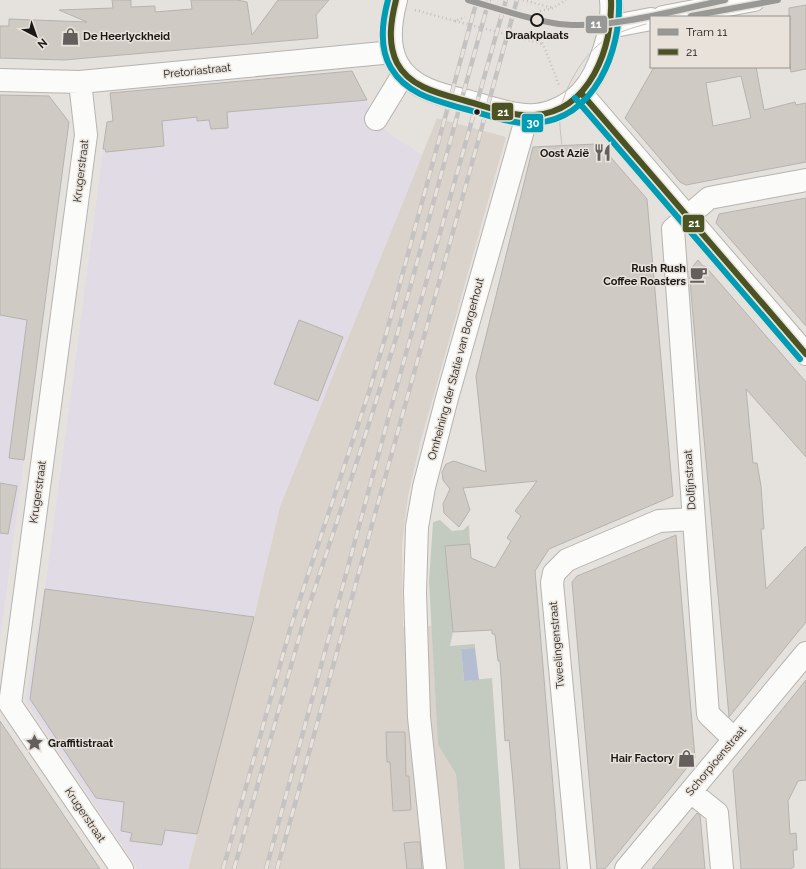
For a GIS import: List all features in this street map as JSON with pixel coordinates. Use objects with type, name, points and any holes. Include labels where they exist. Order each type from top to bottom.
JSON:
[{"type":"street","points":[[396,2],[391,36],[393,52],[404,73],[426,88],[446,96],[527,116],[545,114],[573,99],[597,68],[609,27],[611,0]]},
{"type":"street","points":[[668,16],[754,0]]},
{"type":"street","points":[[609,27],[650,19]]},
{"type":"street","name":"Pretoriastraat","points":[[0,80],[80,82],[393,52]]},
{"type":"street","points":[[376,119],[404,73]]},
{"type":"street","name":"Krugerstraat","points":[[80,82],[86,135],[10,704],[122,869]]},
{"type":"street","points":[[573,99],[688,216],[806,354]]},
{"type":"street","name":"Omheining der Statie van Borgerhout","points":[[435,869],[422,759],[416,627],[417,527],[424,487],[527,116]]},
{"type":"street","points":[[688,216],[709,198],[806,180]]},
{"type":"street","name":"Dolfijnstraat","points":[[688,216],[672,229],[708,714],[734,739]]},
{"type":"street","name":"Tweelingenstraat","points":[[579,869],[552,583],[554,573],[567,560],[659,521],[693,519]]},
{"type":"street","name":"Schorpioenstraat","points":[[626,869],[806,653]]},
{"type":"street","points":[[691,792],[717,813],[722,869]]},
{"type":"path","points":[[523,0],[553,8]]},
{"type":"path","points":[[540,11],[553,8],[566,0]]},
{"type":"path","points":[[396,2],[455,21],[543,44]]},
{"type":"path","points":[[455,21],[465,17]]},
{"type":"path","points":[[533,35],[543,44],[553,67],[573,99]]},
{"type":"shaded area","points":[[352,71],[376,119],[387,132],[422,155],[280,506],[254,617],[188,869],[138,869],[25,700],[45,589],[107,122],[113,121],[110,93]]},
{"type":"shaded area","points":[[0,95],[49,96],[69,122],[0,640]]},
{"type":"shaded area","points":[[437,118],[506,137],[420,444],[408,496],[402,545],[403,627],[432,626],[438,745],[456,774],[464,869],[188,869],[254,617],[280,506]]},
{"type":"shaded area","points":[[440,520],[452,531],[463,530],[469,525],[470,544],[445,546],[453,632],[450,646],[475,644],[475,648],[461,649],[464,681],[492,678],[505,869],[464,869],[456,774],[438,745],[429,581],[433,522]]},
{"type":"water","points":[[475,648],[479,680],[464,681],[461,649]]},
{"type":"building","points":[[112,0],[131,0],[131,7],[155,6],[155,12],[192,9],[191,0],[237,0],[247,2],[252,35],[278,0],[329,0],[316,15],[318,38],[64,60],[0,58],[0,26],[9,26],[9,19],[87,22],[59,10],[113,8]]},
{"type":"building","points":[[806,5],[806,69],[791,72],[790,66],[789,8]]},
{"type":"building","points":[[653,68],[756,68],[764,110],[795,102],[796,105],[806,103],[806,162],[686,185],[680,182],[625,118]],"holes":[[[741,76],[751,118],[713,126],[706,83]]]},
{"type":"building","points":[[352,71],[367,100],[227,112],[228,128],[211,129],[209,120],[197,121],[197,117],[162,121],[164,146],[106,152],[105,149],[103,149],[107,122],[113,121],[110,93]]},
{"type":"building","points":[[0,95],[49,96],[69,122],[24,460],[9,458],[27,320],[0,315]]},
{"type":"building","points":[[596,144],[601,146],[647,199],[673,496],[549,549],[535,571],[560,869],[520,869],[509,740],[505,741],[500,661],[498,661],[495,634],[492,634],[492,630],[453,632],[445,546],[470,544],[471,558],[495,568],[511,541],[507,538],[521,516],[515,511],[537,481],[463,488],[470,510],[459,527],[444,513],[443,504],[450,489],[443,480],[442,472],[446,464],[454,461],[486,472],[476,376],[533,147]]},
{"type":"building","points":[[806,198],[806,326],[716,223],[719,214]]},
{"type":"building","points":[[698,260],[703,266],[705,266],[806,382],[806,457],[746,389],[753,463],[757,463],[761,486],[764,529],[761,529],[766,589],[806,546],[806,622],[729,717],[689,271]]},
{"type":"building","points":[[299,320],[343,337],[318,401],[274,384]]},
{"type":"building","points":[[0,483],[17,486],[8,534],[0,533]]},
{"type":"building","points":[[676,535],[695,758],[605,869],[597,869],[572,582],[577,576]]},
{"type":"building","points":[[45,589],[254,617],[197,834],[165,830],[162,845],[130,841],[132,833],[121,831],[124,802],[96,798],[30,699]]},
{"type":"building","points":[[806,680],[806,780],[798,781],[788,801],[790,834],[796,833],[797,850],[793,850],[794,867],[790,869],[741,869],[733,770]]},
{"type":"building","points":[[0,721],[100,869],[0,869]]},
{"type":"building","points":[[386,732],[405,732],[406,776],[409,776],[411,810],[393,811],[390,762],[387,762]]},
{"type":"building","points":[[697,813],[700,815],[705,869],[652,869]]},
{"type":"building","points":[[420,842],[422,869],[407,869],[404,843]]},
{"type":"tram line","name":"11","points":[[468,0],[510,13],[553,23],[573,25],[594,25],[650,17]]},
{"type":"tram line","name":"11","points":[[653,16],[725,0]]},
{"type":"tram line","name":"11","points":[[691,16],[778,0]]},
{"type":"tram line","points":[[562,146],[560,123],[562,105],[570,83],[582,62],[597,46],[610,37],[620,32],[646,24]]},
{"type":"railway","points":[[223,869],[291,626],[369,392],[387,331],[477,0]]},
{"type":"railway","points":[[234,869],[302,627],[397,335],[489,0]]},
{"type":"railway","points":[[266,869],[403,364],[506,0]]},
{"type":"railway","points":[[277,869],[517,0]]},
{"type":"transit line","name":"30","points":[[388,0],[384,17],[383,43],[387,60],[391,68],[405,85],[434,100],[500,119],[527,123],[536,123],[557,118],[574,109],[589,95],[600,79],[609,60],[615,40],[619,0]]},
{"type":"transit line","name":"21","points":[[396,0],[391,23],[391,40],[394,55],[403,72],[418,84],[446,96],[500,111],[526,115],[535,115],[554,111],[570,102],[584,89],[594,74],[608,37],[611,18],[611,0]]},
{"type":"transit line","name":"21","points":[[581,93],[806,354]]},
{"type":"transit line","name":"30","points":[[575,98],[800,359]]},
{"type":"place","name":"Draakplaats","points":[[537,20]]},
{"type":"place","name":"De Heerlyckheid","points":[[70,36]]},
{"type":"place","name":"Oost Azië","points":[[602,153]]},
{"type":"place","name":"Rush Rush Coffee Roasters","points":[[699,274]]},
{"type":"place","name":"Graffitistraat","points":[[35,743]]},
{"type":"place","name":"Hair Factory","points":[[687,758]]}]
